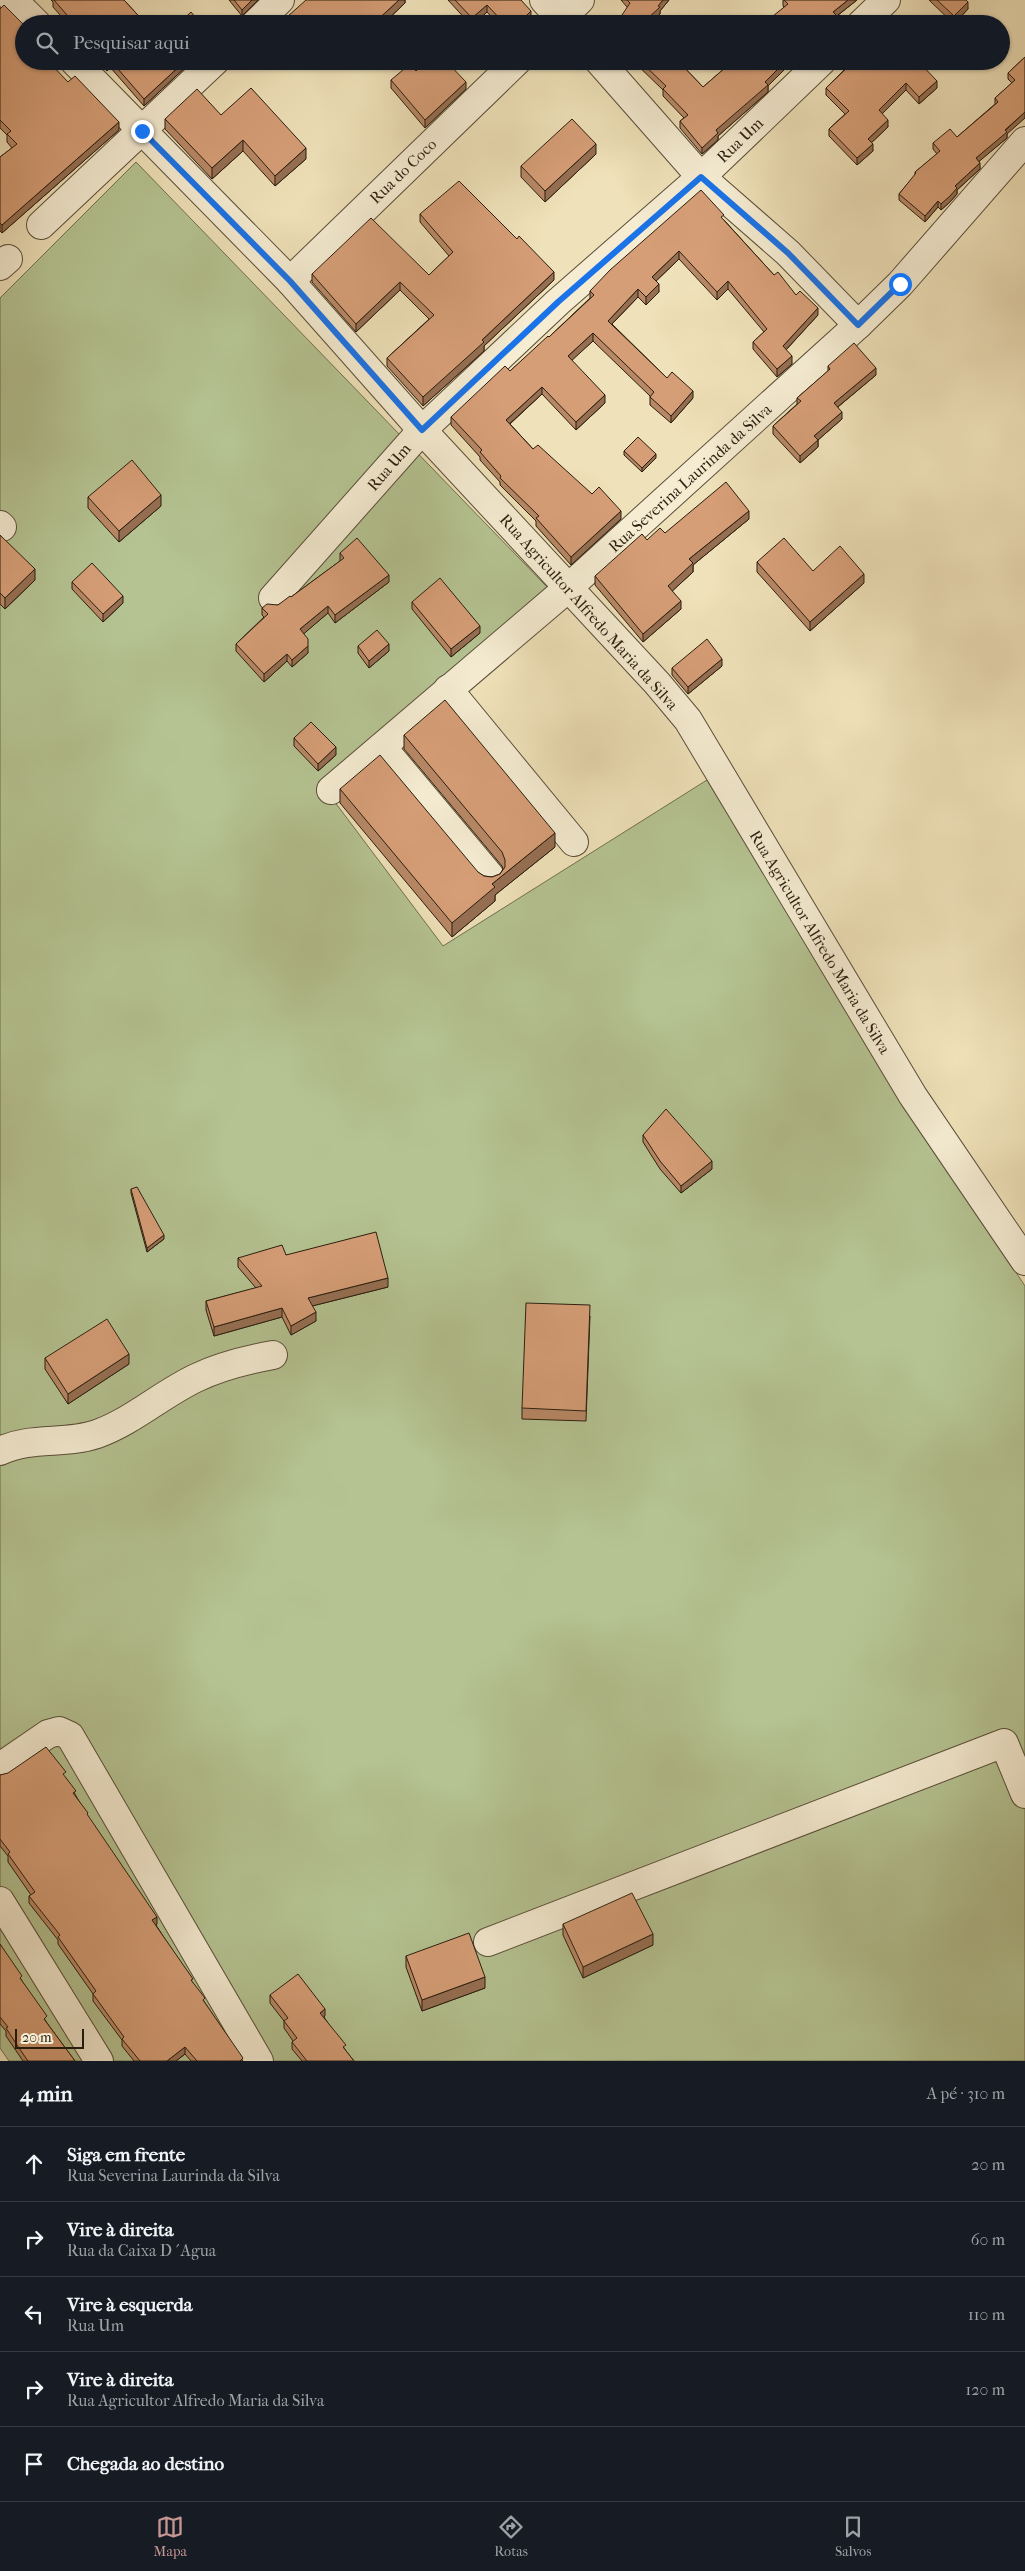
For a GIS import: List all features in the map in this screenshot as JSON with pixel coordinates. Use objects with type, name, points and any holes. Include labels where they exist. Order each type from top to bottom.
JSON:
[{"type":"street","points":[[13,0],[28,15]]},
{"type":"street","points":[[264,15],[280,0]]},
{"type":"street","points":[[558,15],[580,0]]},
{"type":"street","points":[[870,15],[886,0]]},
{"type":"street","name":"Rua Agricultor Alfredo Maria da Silva","points":[[83,70],[290,281],[422,430],[657,683],[688,720],[913,1096],[1025,1261]]},
{"type":"street","points":[[41,226],[206,70]]},
{"type":"street","name":"Rua do Coco","points":[[290,281],[508,70]]},
{"type":"street","points":[[607,70],[701,177],[788,253],[858,325]]},
{"type":"street","name":"Rua Um","points":[[273,598],[422,430],[558,302],[701,177],[813,70]]},
{"type":"street","name":"Rua Severina Laurinda da Silva","points":[[331,790],[568,588],[858,325],[900,284],[1025,141]]},
{"type":"street","points":[[448,689],[574,842]]},
{"type":"street","points":[[382,747],[490,876]]},
{"type":"street","points":[[0,1451],[12,1445],[42,1440],[72,1440],[96,1434],[139,1412],[196,1378],[237,1362],[273,1355]]},
{"type":"street","points":[[0,1767],[48,1734],[59,1731],[70,1736],[260,2061]]},
{"type":"street","points":[[488,1942],[1004,1743],[1025,1794]]},
{"type":"street","points":[[0,1901],[99,2061]]},
{"type":"green space","points":[[136,162],[547,587],[322,785],[443,946],[707,780],[937,1153],[1025,1286],[1025,2061],[9,2061],[0,2048],[0,298]]},
{"type":"building","points":[[54,0],[124,0],[138,15],[67,15]]},
{"type":"building","points":[[234,0],[252,0],[242,10]]},
{"type":"building","points":[[306,0],[399,0],[383,15],[289,15]]},
{"type":"building","points":[[455,0],[521,0],[531,11],[527,15],[496,15],[487,5],[475,15],[469,15]]},
{"type":"building","points":[[627,0],[663,0],[658,6],[660,7],[651,15],[622,15],[630,3]]},
{"type":"building","points":[[784,0],[848,0],[833,12],[836,15],[774,15],[788,4]]},
{"type":"building","points":[[937,0],[966,0],[968,2],[953,15]]},
{"type":"building","points":[[4,5],[15,16],[15,70],[57,70],[68,82],[75,76],[119,122],[2,225],[0,223],[0,157],[17,144],[7,134],[11,131],[0,120],[0,9]]},
{"type":"building","points":[[1025,57],[1025,112],[1005,130],[1007,132],[976,158],[980,163],[955,186],[957,188],[950,196],[941,204],[938,201],[925,216],[899,194],[915,172],[940,151],[933,143],[950,129],[957,137],[998,102],[995,98],[1015,80],[1008,73]]},
{"type":"building","points":[[119,70],[175,70],[144,99]]},
{"type":"building","points":[[403,70],[455,70],[466,82],[425,120],[391,80]]},
{"type":"building","points":[[649,70],[687,70],[703,87],[723,70],[777,70],[765,82],[768,85],[716,130],[718,133],[702,148],[680,121],[688,115],[663,89],[666,86]]},
{"type":"building","points":[[845,70],[927,70],[937,81],[919,97],[906,83],[879,110],[888,120],[868,139],[873,144],[857,158],[829,129],[849,111],[826,88]]},
{"type":"building","points":[[251,88],[306,148],[275,176],[243,140],[212,168],[165,119],[197,89],[221,115]]},
{"type":"building","points":[[572,119],[596,144],[545,191],[521,166]]},
{"type":"building","points":[[459,181],[517,239],[519,236],[554,272],[482,340],[484,342],[423,397],[387,358],[434,315],[400,282],[356,324],[312,274],[371,218],[429,275],[453,252],[420,214]]},
{"type":"building","points":[[701,190],[724,215],[721,217],[774,275],[778,272],[796,295],[800,291],[818,308],[783,346],[792,356],[777,369],[753,342],[767,329],[728,281],[717,292],[679,251],[652,277],[659,284],[646,297],[638,289],[608,321],[667,378],[672,372],[693,391],[671,416],[650,397],[654,392],[593,333],[568,356],[605,395],[576,422],[542,387],[506,420],[533,449],[538,445],[592,494],[599,487],[621,511],[571,557],[536,518],[539,516],[500,478],[501,476],[480,452],[482,450],[451,417],[505,366],[510,371],[549,337],[594,295],[590,291],[610,270]]},
{"type":"building","points":[[854,343],[876,368],[834,403],[842,412],[814,436],[818,440],[800,456],[773,426],[801,401],[797,398],[830,369],[828,366]]},
{"type":"building","points":[[638,437],[656,454],[642,468],[624,451]]},
{"type":"building","points":[[132,460],[161,495],[119,531],[88,497]]},
{"type":"building","points":[[726,482],[749,511],[689,559],[693,563],[668,586],[681,601],[643,634],[595,576],[642,534],[647,540],[660,528],[665,533]]},
{"type":"building","points":[[0,535],[35,569],[5,598],[0,593]]},
{"type":"building","points":[[357,538],[389,575],[335,615],[328,606],[300,629],[308,639],[308,646],[292,660],[287,654],[264,674],[236,644],[268,614],[262,608],[267,604],[278,605],[344,558],[340,553]]},
{"type":"building","points":[[784,538],[813,571],[840,546],[864,574],[810,622],[757,562]]},
{"type":"building","points":[[92,563],[123,596],[103,614],[72,582]]},
{"type":"building","points":[[440,578],[480,626],[451,649],[412,602]]},
{"type":"building","points":[[377,630],[389,644],[369,661],[358,646]]},
{"type":"building","points":[[707,639],[722,659],[688,687],[672,668]]},
{"type":"building","points":[[445,700],[555,833],[492,884],[495,887],[452,923],[340,789],[380,755],[478,872],[484,876],[492,877],[500,874],[505,867],[502,852],[404,735]]},
{"type":"building","points":[[311,722],[336,747],[318,764],[294,738]]},
{"type":"building","points":[[666,1109],[712,1161],[681,1186],[660,1161],[643,1135]]},
{"type":"building","points":[[137,1187],[164,1235],[147,1248],[131,1189]]},
{"type":"building","points":[[376,1232],[388,1278],[308,1298],[316,1312],[291,1326],[282,1308],[214,1327],[206,1301],[262,1286],[238,1258],[282,1245],[286,1255]]},
{"type":"building","points":[[526,1303],[590,1305],[586,1411],[522,1408]]},
{"type":"building","points":[[107,1319],[129,1354],[68,1394],[45,1358]]},
{"type":"building","points":[[46,1747],[66,1772],[63,1774],[76,1791],[73,1793],[157,1917],[152,1920],[193,1979],[191,1980],[205,1998],[203,2000],[243,2058],[240,2061],[197,2061],[185,2047],[167,2061],[140,2061],[122,2039],[124,2037],[93,1994],[96,1991],[58,1937],[60,1935],[29,1896],[35,1892],[8,1854],[10,1852],[0,1839],[0,1775],[8,1773]]},
{"type":"building","points":[[632,1893],[653,1934],[583,1967],[563,1924]]},
{"type":"building","points":[[469,1933],[485,1977],[422,2000],[406,1956]]},
{"type":"building","points":[[0,1944],[22,1976],[20,1978],[47,2016],[44,2019],[75,2061],[28,2061],[6,2028],[8,2027],[0,2017]]},
{"type":"building","points":[[298,1974],[325,2009],[320,2013],[346,2045],[343,2047],[354,2061],[307,2061],[292,2042],[297,2038],[284,2021],[288,2018],[270,1995]]},
{"type":"route","points":[[142,131],[290,281],[422,430],[558,302],[701,177],[788,253],[858,325],[900,284]]}]
